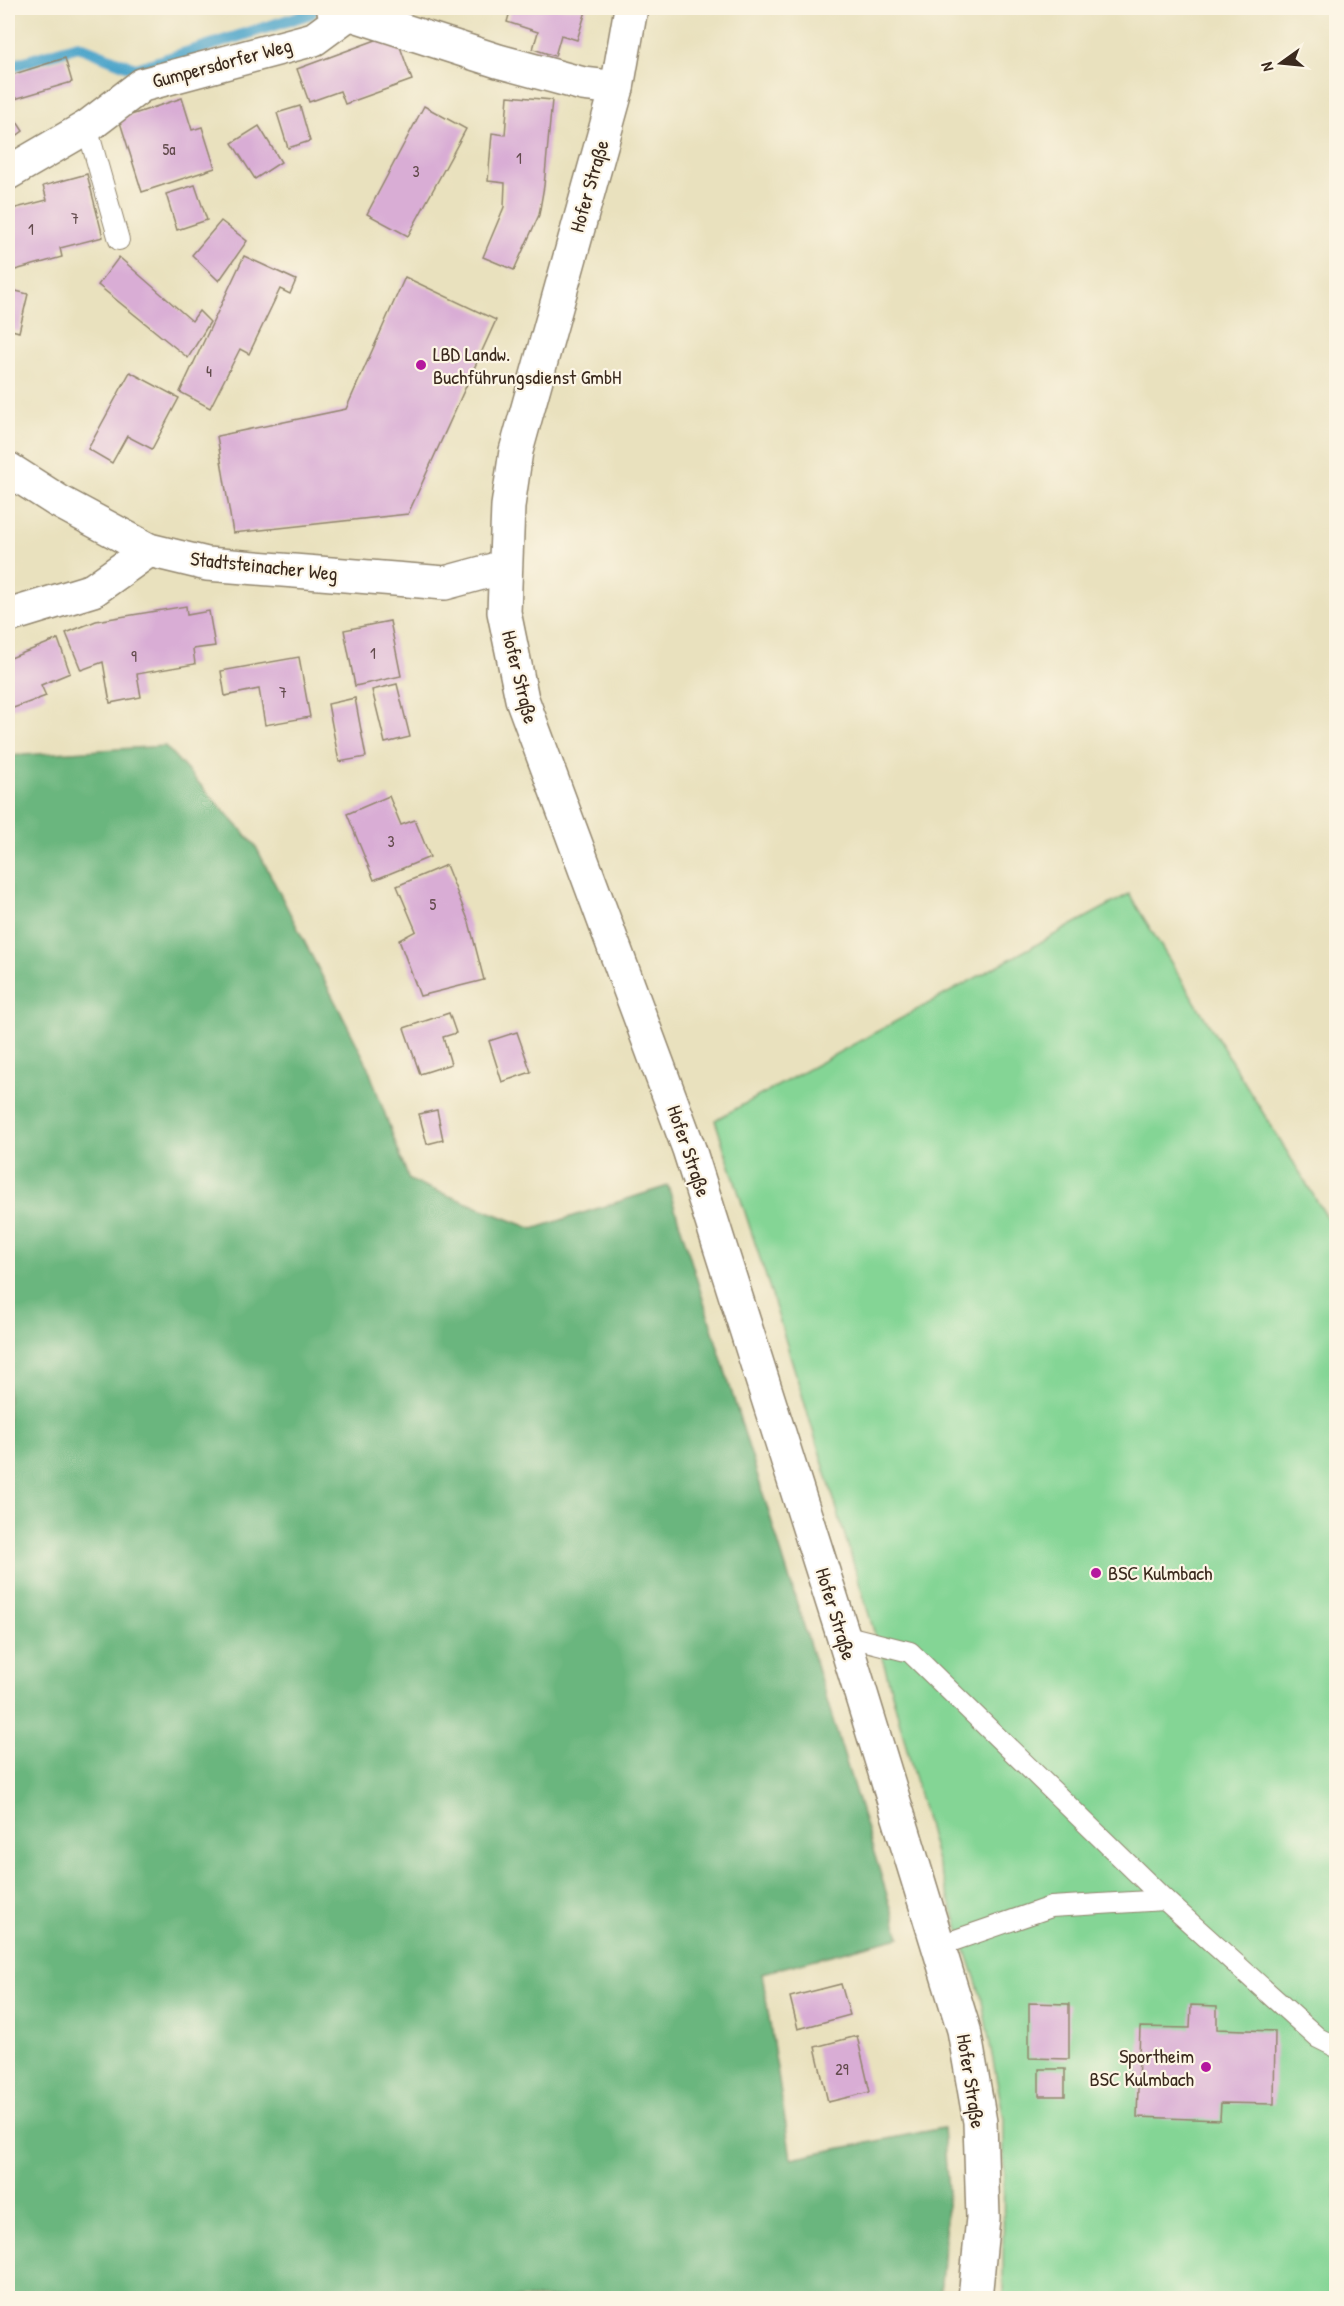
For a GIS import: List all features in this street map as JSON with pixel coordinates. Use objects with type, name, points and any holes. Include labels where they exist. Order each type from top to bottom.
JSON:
[{"type":"street","name":"Hofer Straße","points":[[631,8],[617,88],[516,450],[508,506],[504,612],[522,699],[689,1149],[843,1635],[964,2030],[980,2122],[983,2218],[975,2298]]},
{"type":"street","name":"Gumpersdorfer Weg","points":[[8,173],[87,127],[142,85],[314,39],[340,11],[573,81],[617,88]]},
{"type":"street","name":"Stadtsteinacher Weg","points":[[8,469],[58,501],[149,550],[207,564],[445,583],[504,567]]},
{"type":"street","points":[[8,616],[93,590],[149,550]]},
{"type":"lane","points":[[87,127],[119,240]]},
{"type":"lane","points":[[843,1635],[910,1652],[1165,1900],[1318,2038],[1336,2047]]},
{"type":"lane","points":[[938,1946],[1051,1907],[1165,1900]]},
{"type":"green space","points":[[165,746],[255,845],[366,1062],[409,1180],[533,1229],[668,1186],[900,1937],[762,1973],[791,2158],[943,2128],[948,2192],[940,2298],[8,2298],[8,756]]},
{"type":"green space","name":"BSC Kulmbach","points":[[1129,894],[1336,1232],[1336,2298],[1003,2298],[1004,2119],[981,1996],[938,1865],[886,1671],[769,1286],[715,1120]]},
{"type":"building","points":[[511,8],[587,8],[577,40],[561,35],[555,56],[533,49],[538,32],[507,22]]},
{"type":"building","points":[[395,33],[412,80],[345,104],[340,91],[309,102],[297,69]]},
{"type":"building","points":[[65,58],[72,82],[8,101],[8,76]]},
{"type":"building","points":[[508,96],[552,100],[539,215],[514,270],[483,257],[504,207],[505,183],[488,181],[492,133],[505,135]]},
{"type":"building","points":[[182,98],[192,130],[202,127],[215,168],[142,192],[119,119]]},
{"type":"building","points":[[300,106],[310,141],[288,148],[277,113]]},
{"type":"building","points":[[424,106],[466,129],[408,236],[367,214]]},
{"type":"building","points":[[8,108],[23,131],[8,142]]},
{"type":"building","points":[[259,126],[281,162],[255,179],[232,143]]},
{"type":"building","points":[[87,174],[103,237],[60,248],[62,257],[8,272],[8,210],[47,200],[43,186]]},
{"type":"building","points":[[195,185],[207,220],[177,230],[166,194]]},
{"type":"building","points":[[221,221],[247,241],[219,281],[192,255]]},
{"type":"building","points":[[244,256],[296,280],[290,294],[280,289],[249,354],[240,349],[210,408],[180,392]]},
{"type":"building","points":[[119,257],[192,321],[199,311],[210,322],[188,358],[98,285]]},
{"type":"building","name":"LBD Landw. Buchführungsdienst GmbH","points":[[405,277],[496,320],[408,514],[233,533],[217,436],[346,409]]},
{"type":"building","points":[[8,289],[28,294],[19,332],[8,329]]},
{"type":"building","points":[[130,372],[179,398],[152,449],[127,436],[112,463],[88,449]]},
{"type":"building","points":[[186,606],[187,615],[209,611],[215,646],[193,649],[195,664],[137,674],[141,697],[110,703],[103,662],[81,670],[66,633],[96,621]]},
{"type":"building","points":[[390,621],[401,676],[355,686],[344,630]]},
{"type":"building","points":[[58,639],[70,673],[41,685],[46,696],[8,710],[8,659]]},
{"type":"building","points":[[299,657],[310,717],[265,725],[259,689],[225,696],[221,671]]},
{"type":"building","points":[[397,684],[410,737],[385,743],[372,690]]},
{"type":"building","points":[[355,698],[366,757],[339,762],[328,704]]},
{"type":"building","points":[[389,796],[401,825],[415,820],[430,857],[374,880],[347,814]]},
{"type":"building","points":[[446,865],[469,922],[484,980],[420,996],[399,940],[416,931],[397,886]]},
{"type":"building","points":[[449,1013],[456,1033],[443,1037],[451,1064],[420,1074],[404,1028]]},
{"type":"building","points":[[517,1032],[531,1072],[502,1082],[489,1041]]},
{"type":"building","points":[[437,1110],[443,1140],[427,1144],[419,1114]]},
{"type":"building","points":[[841,1984],[850,2015],[798,2029],[790,1997]]},
{"type":"building","points":[[1029,2003],[1069,2004],[1069,2059],[1029,2058]]},
{"type":"building","name":"Sportheim BSC Kulmbach","points":[[1191,2005],[1217,2006],[1217,2029],[1275,2031],[1274,2104],[1221,2103],[1220,2120],[1137,2117],[1140,2027],[1190,2028]]},
{"type":"building","points":[[857,2036],[870,2092],[828,2102],[815,2047]]},
{"type":"building","points":[[1039,2069],[1065,2069],[1065,2096],[1039,2096]]},
{"type":"waterway","points":[[8,67],[78,46],[136,69],[311,13],[314,8]]},
{"type":"place","name":"LBD Landw. Buchführungsdienst GmbH","points":[[421,365]]},
{"type":"place","name":"BSC Kulmbach","points":[[1096,1573]]},
{"type":"place","name":"Sportheim BSC Kulmbach","points":[[1206,2067]]}]
